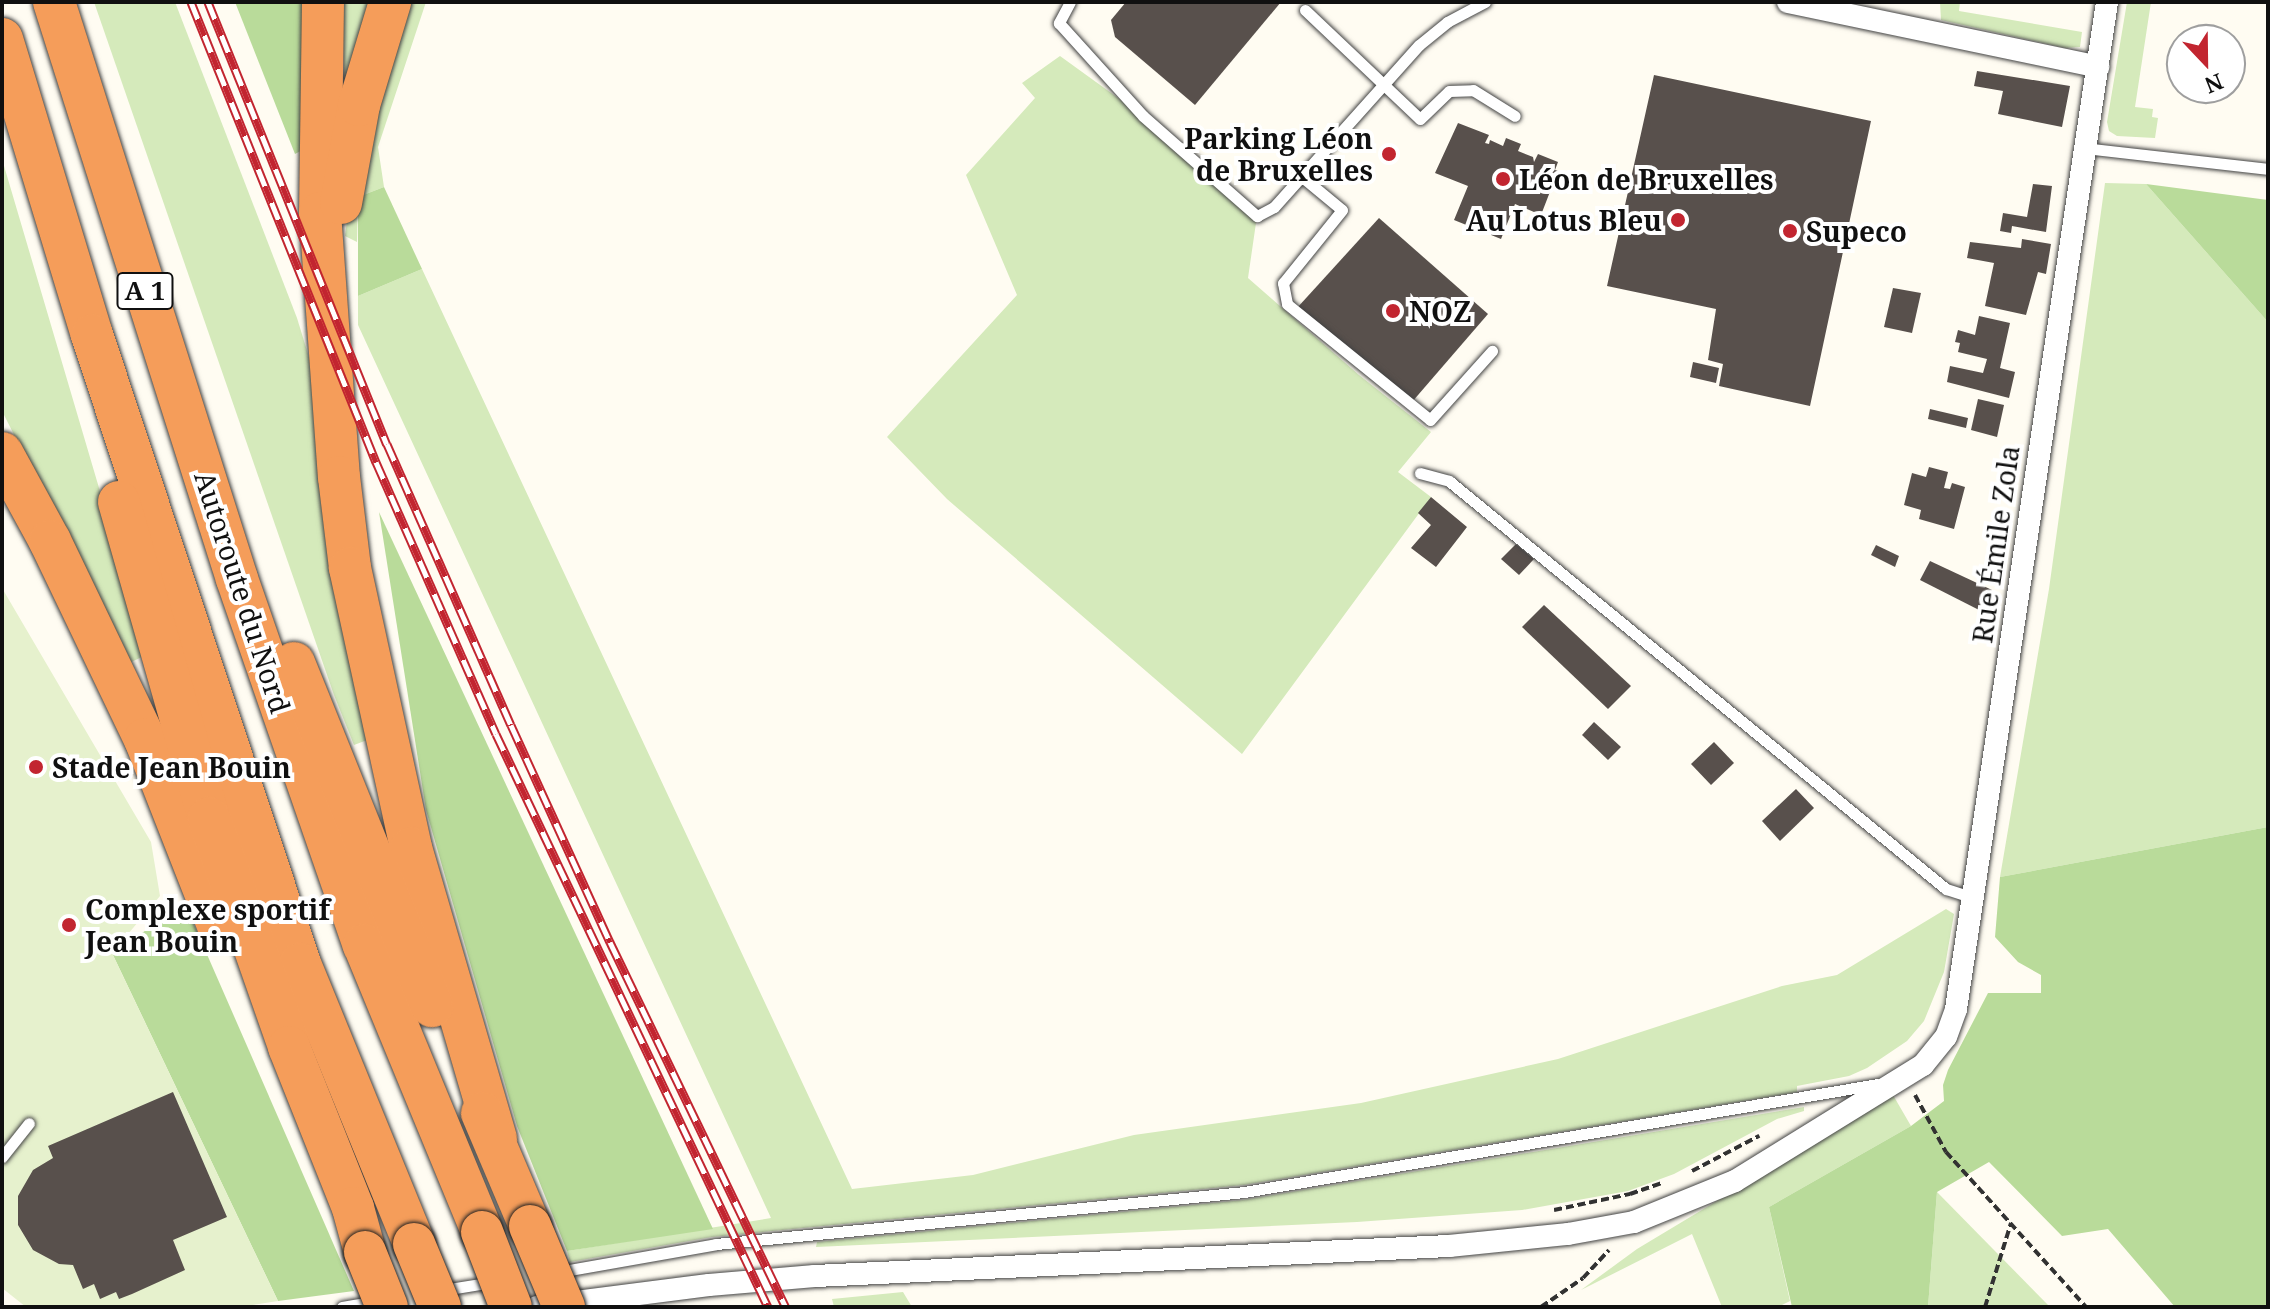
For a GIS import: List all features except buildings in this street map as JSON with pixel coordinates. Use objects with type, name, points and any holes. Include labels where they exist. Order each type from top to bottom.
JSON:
[{"type":"highway","name":"Autoroute du Nord","points":[[54,2],[237,579],[364,945],[482,1232],[512,1293]]},
{"type":"highway","points":[[323,2],[320,213],[339,477],[358,616],[411,848],[496,1139],[554,1291]]},
{"type":"highway","points":[[327,315],[354,130],[390,2]]},
{"type":"highway","name":"A 1","points":[[2,39],[92,335],[300,964],[414,1244],[412,1301]]},
{"type":"highway","points":[[92,335],[84,379],[209,818],[289,1047],[353,1208],[365,1252]]},
{"type":"highway","points":[[2,453],[50,541],[145,739],[265,1044],[341,1214],[365,1252],[412,1301]]},
{"type":"highway","points":[[237,579],[297,666],[454,1059],[496,1139]]},
{"type":"street","points":[[1788,2],[2098,67]]},
{"type":"street","name":"Rue Émile Zola","points":[[537,1307],[680,1288],[815,1276],[1449,1246],[1568,1234],[1634,1222],[1735,1181],[1906,1078],[1940,1047],[1949,1029],[1974,898],[2107,2]]},
{"type":"lane","points":[[1070,2],[1059,23],[1143,116],[1257,216],[1274,207],[1384,82],[1447,22],[1485,2]]},
{"type":"lane","points":[[1305,10],[1420,119],[1449,91],[1473,90],[1515,116]]},
{"type":"lane","points":[[2084,148],[2268,169]]},
{"type":"lane","points":[[1301,176],[1342,210],[1283,283],[1287,304],[1430,420],[1492,351]]},
{"type":"lane","points":[[1420,473],[1449,481],[1946,889],[1974,898]]},
{"type":"lane","points":[[554,1291],[716,1244],[1244,1192],[1814,1098],[1906,1078]]},
{"type":"lane","points":[[2,1157],[29,1123]]},
{"type":"lane","points":[[342,1307],[512,1293]]},
{"type":"path","points":[[1906,1078],[1946,1152],[2086,1307]]},
{"type":"path","points":[[1688,1173],[1762,1135]]},
{"type":"path","points":[[1540,1212],[1592,1203],[1665,1182]]},
{"type":"path","points":[[1541,1307],[1583,1278],[1634,1222]]},
{"type":"path","points":[[1985,1307],[2011,1223]]},
{"type":"green space","points":[[94,2],[175,2],[297,318],[315,377],[370,739],[354,745],[334,695]]},
{"type":"green space","points":[[235,2],[304,2],[310,146],[295,154]]},
{"type":"green space","points":[[342,2],[371,2],[345,98]]},
{"type":"green space","points":[[403,2],[426,2],[378,147],[384,187],[358,197],[357,242],[345,236],[351,190]]},
{"type":"green space","points":[[1940,2],[1960,2],[1959,11],[2082,32],[2080,47],[2065,48],[1941,20]]},
{"type":"green space","points":[[2127,2],[2151,2],[2135,107],[2153,109],[2152,117],[2158,118],[2155,138],[2117,136],[2109,131],[2107,122]]},
{"type":"green space","points":[[1060,56],[1143,116],[1257,216],[1248,278],[1359,375],[1431,432],[1398,472],[1431,497],[1242,754],[947,499],[887,437],[1017,295],[966,175],[1035,98],[1022,83]]},
{"type":"green space","points":[[2,159],[148,654],[123,666],[92,589],[2,411]]},
{"type":"green space","points":[[2105,183],[2146,184],[2268,322],[2268,827],[2000,877],[2049,589]]},
{"type":"green space","points":[[2146,184],[2268,200],[2268,322]]},
{"type":"green space","points":[[384,187],[422,269],[358,296],[358,197]]},
{"type":"green space","points":[[422,269],[852,1189],[973,1175],[1134,1135],[1361,1103],[1558,1059],[1782,986],[1837,975],[1946,909],[1954,914],[1944,972],[1924,1021],[1907,1041],[1867,1068],[1849,1076],[1797,1086],[1797,1092],[1244,1185],[712,1237],[570,1262],[567,1251],[771,1218],[358,325],[358,296]]},
{"type":"green space","points":[[379,512],[713,1229],[567,1251],[517,1126],[426,810]]},
{"type":"green space","name":"Complexe sportif Jean Bouin","points":[[2,588],[151,842],[160,896],[112,953],[278,1301],[240,1307],[26,1307],[2,1288]]},
{"type":"green space","points":[[2268,827],[2268,1307],[2175,1307],[2108,1229],[2062,1236],[1989,1162],[1937,1192],[1928,1307],[1792,1307],[1769,1207],[1911,1126],[1944,1101],[1943,1085],[1948,1070],[1988,993],[2041,993],[2041,975],[2018,962],[1995,937],[2000,877]]},
{"type":"green space","points":[[185,904],[354,1291],[278,1301],[112,953]]},
{"type":"green space","points":[[1893,1095],[1911,1126],[1769,1207],[1790,1301],[1778,1307],[1722,1307],[1692,1234],[1581,1290],[1637,1249]]},
{"type":"green space","points":[[1804,1107],[1804,1111],[1777,1119],[1674,1174],[1628,1191],[1522,1210],[1357,1222],[816,1247],[817,1242],[1243,1200]]},
{"type":"green space","points":[[1937,1192],[2050,1307],[1928,1307]]},
{"type":"green space","points":[[903,1292],[912,1307],[834,1307],[832,1299]]},
{"type":"railway","points":[[191,2],[376,462],[496,734],[768,1307]]},
{"type":"railway","points":[[208,2],[387,444],[511,725],[610,942],[786,1307]]},
{"type":"place","name":"Parking Léon de Bruxelles","points":[[1389,154]]},
{"type":"place","name":"Léon de Bruxelles","points":[[1503,179]]},
{"type":"place","name":"Au Lotus Bleu","points":[[1678,220]]},
{"type":"place","name":"Supeco","points":[[1790,231]]},
{"type":"place","name":"NOZ","points":[[1393,311]]},
{"type":"place","name":"Stade Jean Bouin","points":[[36,767]]},
{"type":"place","name":"Complexe sportif Jean Bouin","points":[[69,925]]}]
